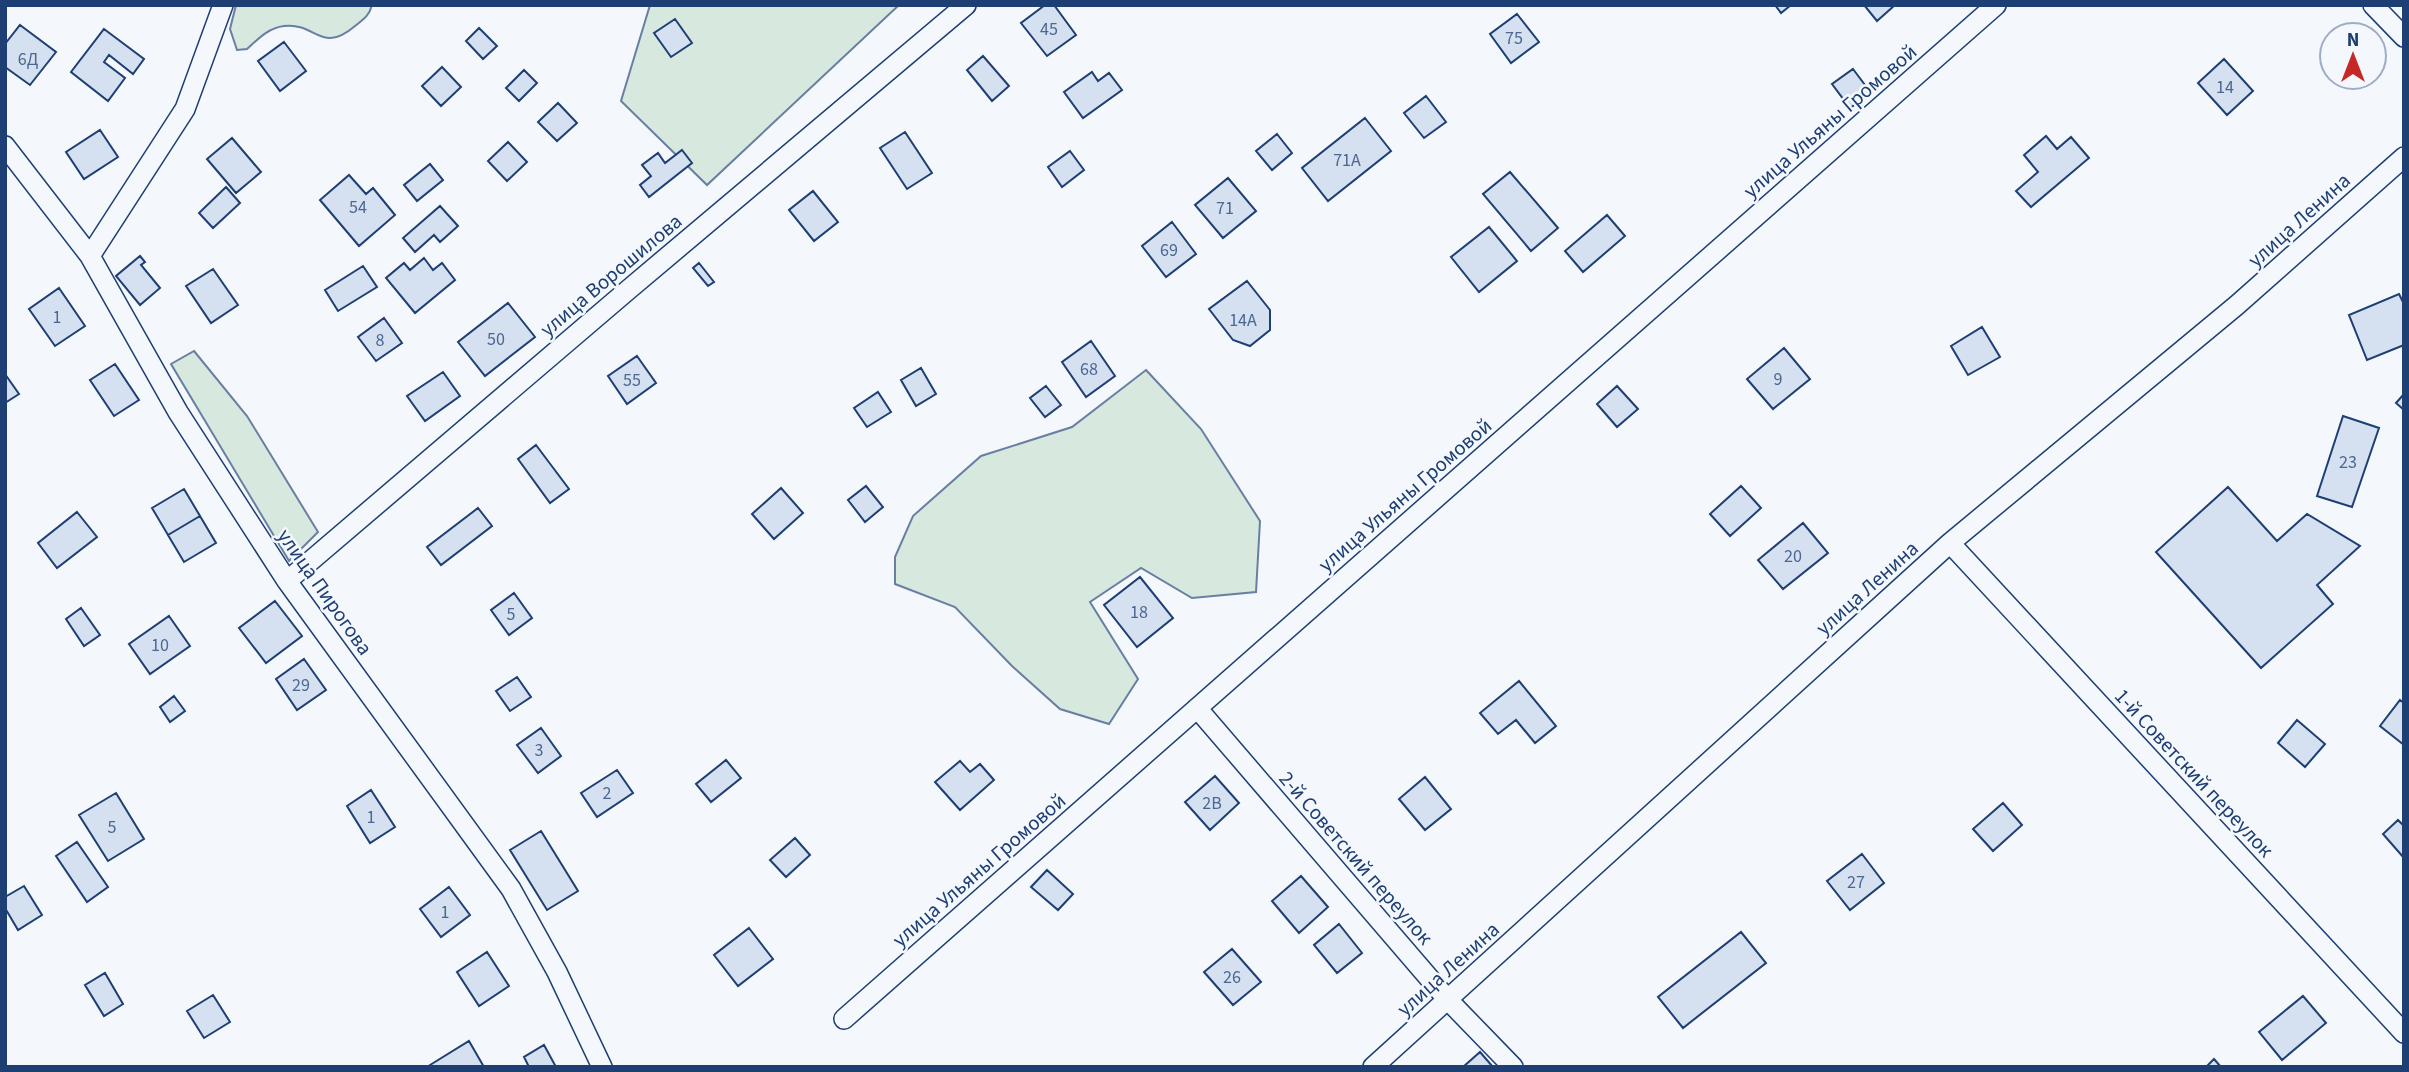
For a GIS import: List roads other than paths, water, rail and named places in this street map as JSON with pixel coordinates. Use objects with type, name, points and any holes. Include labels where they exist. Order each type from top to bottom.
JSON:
[{"type":"street","points":[[90,256],[185,109],[223,5]]},
{"type":"street","name":"улица Ворошилова","points":[[287,581],[966,5]]},
{"type":"street","name":"улица Ульяны Громовой","points":[[844,1019],[1996,5]]},
{"type":"street","points":[[2373,5],[2404,37]]},
{"type":"street","name":"улица Пирогова","points":[[5,146],[90,256],[178,412],[287,581],[511,889],[557,972],[602,1067]]},
{"type":"street","name":"улица Ленина","points":[[1373,1067],[1950,544],[2238,305],[2404,157]]},
{"type":"street","name":"1-й Советский переулок","points":[[1950,544],[2404,1033]]},
{"type":"street","name":"2-й Советский переулок","points":[[1197,708],[1448,1000],[1513,1067]]}]
